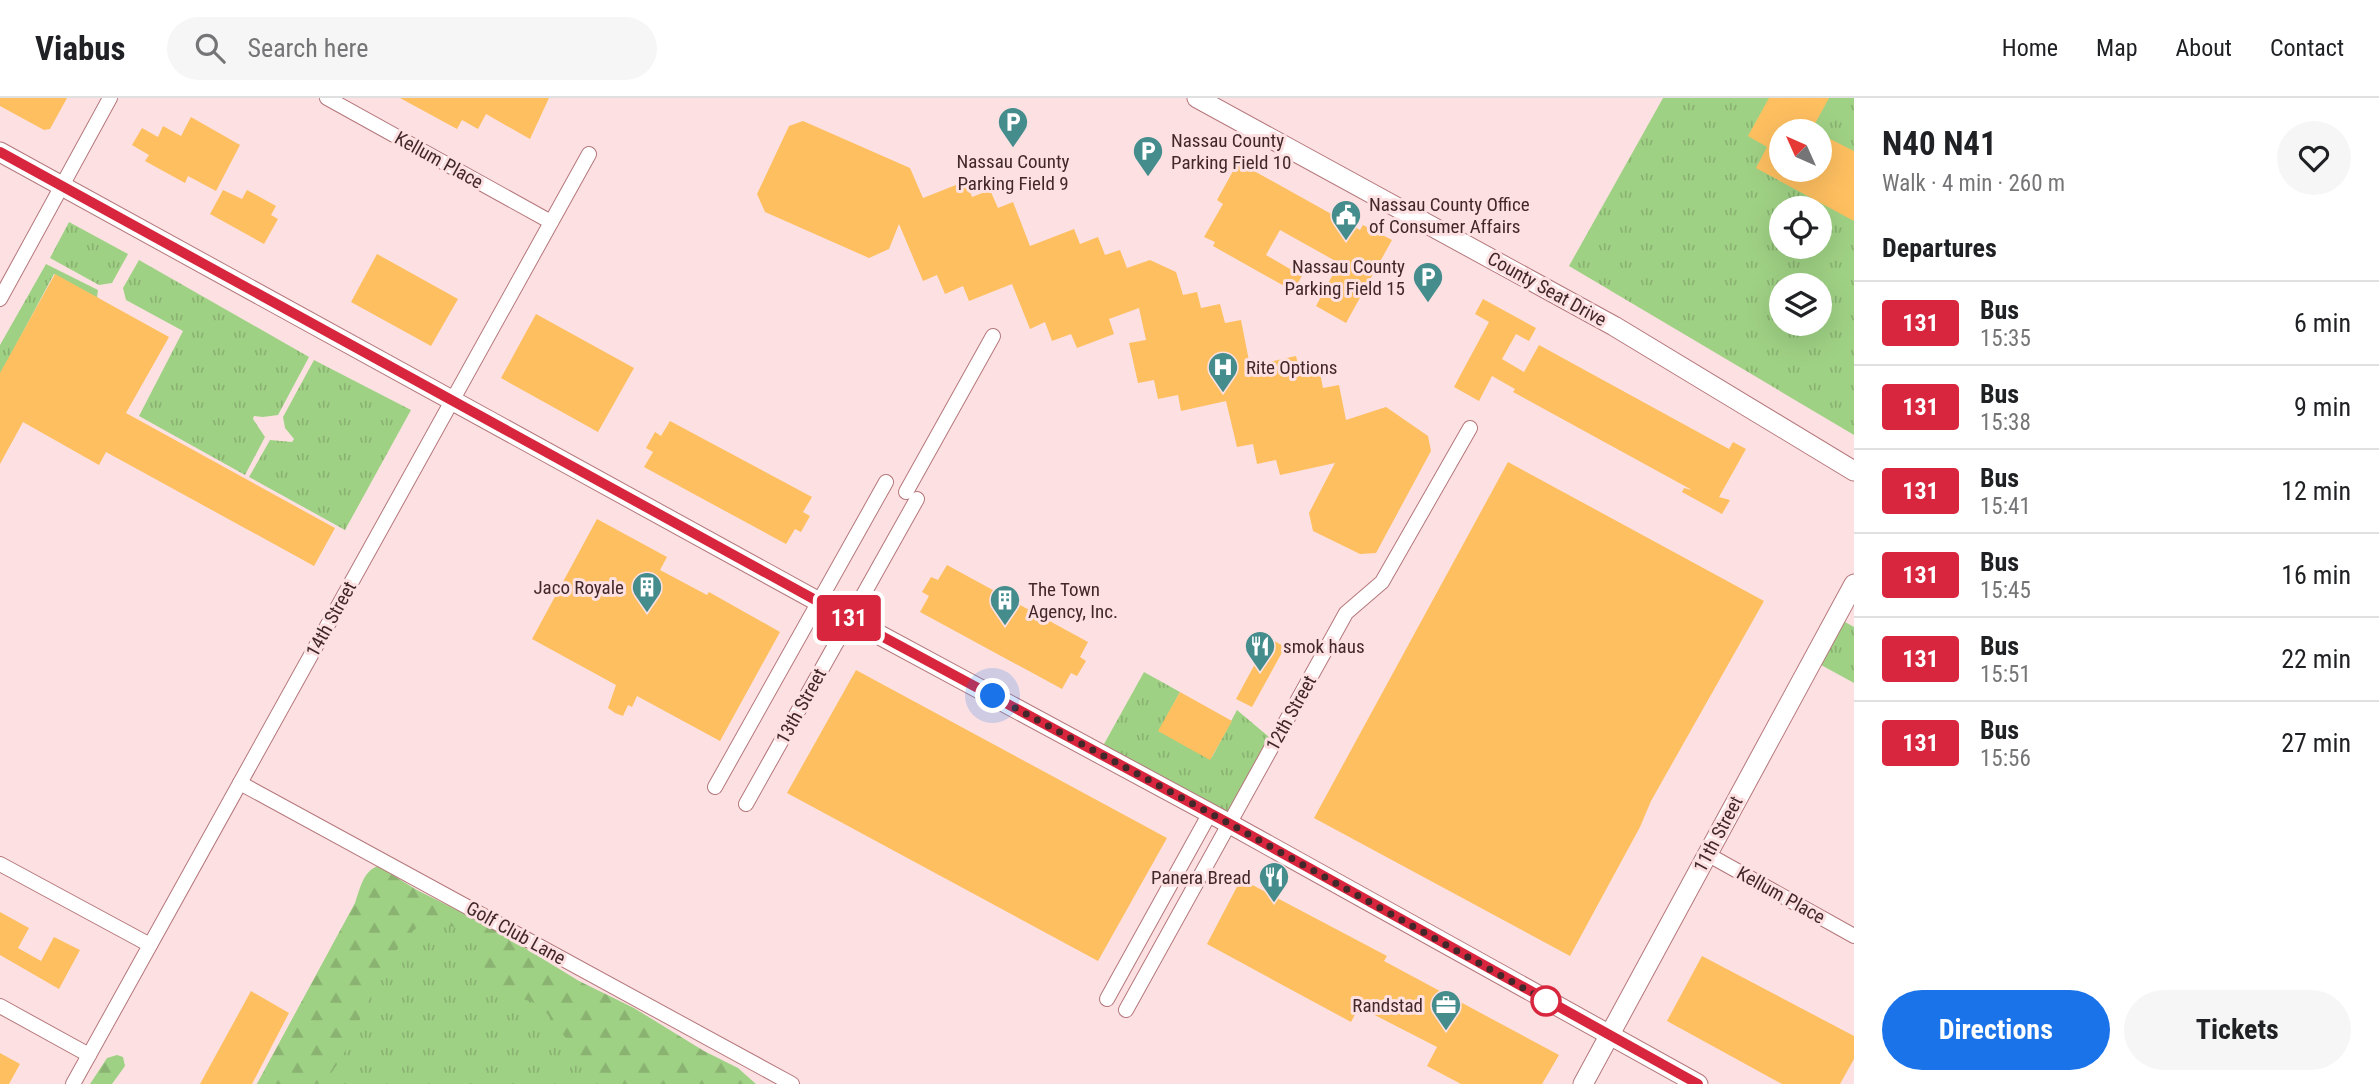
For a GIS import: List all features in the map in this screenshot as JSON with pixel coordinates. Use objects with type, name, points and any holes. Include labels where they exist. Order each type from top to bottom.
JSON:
[{"type":"main road","name":"County Seat Drive","points":[[1197,98],[1614,326],[1854,471]]},
{"type":"main road","points":[[0,152],[850,619],[1210,813],[1698,1084]]},
{"type":"main road","name":"11th Street","points":[[1583,1084],[1854,584]]},
{"type":"street","points":[[0,299],[110,98]]},
{"type":"street","name":"Kellum Place","points":[[327,98],[551,222]]},
{"type":"street","name":"14th Street","points":[[73,1084],[589,154]]},
{"type":"street","name":"13th Street","points":[[747,804],[850,619],[993,336]]},
{"type":"street","name":"12th Street","points":[[1126,1010],[1346,613],[1382,582],[1469,428]]},
{"type":"street","points":[[715,787],[886,482]]},
{"type":"street","name":"Golf Club Lane","points":[[240,783],[792,1084]]},
{"type":"street","points":[[1107,999],[1210,813]]},
{"type":"street","name":"Kellum Place","points":[[1707,854],[1854,936]]},
{"type":"street","points":[[0,864],[150,945]]},
{"type":"street","points":[[0,1006],[89,1055]]},
{"type":"green space","points":[[1663,98],[1854,98],[1854,435],[1569,266]]},
{"type":"green space","points":[[69,222],[128,254],[112,283],[99,285],[50,258]]},
{"type":"green space","points":[[139,260],[309,357],[278,415],[254,416],[253,419],[265,437],[245,475],[139,416],[183,331],[126,300],[123,288]]},
{"type":"green space","points":[[46,264],[98,290],[97,297],[101,300],[54,274],[0,375],[0,345]]},
{"type":"green space","points":[[314,360],[411,410],[345,530],[249,477],[270,440],[292,442],[294,439],[285,428],[283,417]]},
{"type":"green space","points":[[1836,617],[1854,627],[1854,683],[1812,660]]},
{"type":"green space","points":[[1144,672],[1180,692],[1159,731],[1212,757],[1237,710],[1275,742],[1230,824],[1099,753]]},
{"type":"green space","points":[[378,866],[417,890],[489,926],[579,981],[634,1008],[704,1051],[738,1068],[756,1084],[601,1084],[545,1011],[532,1002],[496,991],[488,979],[478,947],[467,935],[445,924],[427,923],[411,933],[399,947],[342,1057],[324,1084],[257,1084],[355,903],[365,876]]},
{"type":"green space","points":[[373,871],[754,1084],[257,1084]]},
{"type":"green space","points":[[117,1055],[123,1057],[125,1066],[112,1084],[90,1084],[107,1058]]},
{"type":"building","points":[[0,98],[67,98],[50,129],[44,130],[0,106]]},
{"type":"building","points":[[400,98],[549,98],[530,139],[486,114],[478,129],[462,120],[457,129]]},
{"type":"building","points":[[1769,98],[1829,98],[1818,119],[1769,119],[1769,175],[1756,168],[1767,147],[1748,136]]},
{"type":"building","points":[[191,117],[240,145],[216,191],[188,176],[185,183],[145,161],[149,155],[132,145],[142,128],[158,137],[163,126],[181,136]]},
{"type":"building","points":[[803,121],[910,168],[923,198],[966,181],[972,197],[990,190],[998,208],[1013,202],[1030,246],[1074,229],[1080,244],[1098,237],[1105,255],[1120,250],[1127,268],[1150,260],[1176,272],[1183,295],[1197,292],[1201,308],[1220,304],[1225,323],[1241,320],[1250,366],[1296,356],[1300,372],[1319,368],[1323,388],[1339,385],[1346,420],[1386,407],[1428,436],[1431,451],[1376,553],[1360,554],[1313,531],[1309,513],[1335,463],[1280,475],[1276,460],[1257,464],[1253,444],[1237,447],[1226,401],[1181,411],[1178,395],[1158,399],[1154,380],[1138,383],[1129,343],[1146,340],[1139,308],[1109,319],[1114,334],[1077,348],[1071,334],[1052,341],[1045,322],[1030,329],[1012,284],[969,301],[963,286],[945,294],[937,275],[923,281],[899,224],[889,249],[869,258],[765,212],[757,194],[789,126]]},
{"type":"building","points":[[1832,140],[1854,151],[1854,221],[1832,209],[1832,196],[1808,196],[1782,182],[1832,182]]},
{"type":"building","name":"Nassau County Office of Consumer Affairs","points":[[1238,162],[1360,230],[1363,225],[1392,240],[1346,323],[1316,306],[1339,263],[1280,230],[1266,255],[1302,276],[1293,291],[1213,246],[1215,242],[1204,237],[1223,204],[1217,200]]},
{"type":"building","points":[[223,190],[242,199],[247,190],[276,206],[271,215],[278,219],[264,244],[210,214]]},
{"type":"building","points":[[377,254],[458,299],[431,346],[351,302]]},
{"type":"building","points":[[55,274],[169,337],[126,413],[335,528],[314,566],[106,452],[99,465],[23,422],[0,464],[0,373]]},
{"type":"building","points":[[1483,299],[1536,328],[1529,341],[1516,334],[1502,359],[1524,372],[1539,345],[1729,449],[1733,442],[1746,449],[1719,497],[1730,500],[1722,514],[1682,492],[1684,488],[1692,490],[1513,392],[1515,389],[1492,376],[1479,401],[1454,387],[1489,322],[1475,314]]},
{"type":"building","points":[[536,314],[634,368],[598,432],[501,378]]},
{"type":"building","points":[[670,421],[812,497],[803,512],[810,516],[801,532],[795,529],[786,544],[644,467],[653,452],[646,448],[655,432],[661,436]]},
{"type":"building","points":[[1508,462],[1764,601],[1651,801],[1640,827],[1570,956],[1314,818]]},
{"type":"building","name":"Jaco Royale","points":[[597,519],[667,557],[660,570],[707,595],[709,592],[780,632],[720,741],[637,696],[632,707],[628,705],[623,716],[615,713],[608,708],[616,685],[532,639]]},
{"type":"building","name":"The Town Agency, Inc.","points":[[947,565],[1088,642],[1080,657],[1086,661],[1077,676],[1071,673],[1062,689],[920,612],[929,596],[922,592],[931,577],[938,580]]},
{"type":"building","name":"smok haus","points":[[1269,638],[1285,647],[1252,707],[1236,699]]},
{"type":"building","points":[[856,670],[1167,838],[1098,961],[787,793]]},
{"type":"building","points":[[1180,692],[1232,721],[1210,760],[1158,731]]},
{"type":"building","points":[[1241,879],[1387,956],[1384,961],[1559,1055],[1542,1084],[1461,1084],[1427,1066],[1437,1047],[1359,1007],[1351,1022],[1207,944]]},
{"type":"building","points":[[0,912],[29,928],[18,948],[41,961],[54,937],[80,950],[59,989],[0,955]]},
{"type":"building","points":[[1702,956],[1854,1036],[1854,1059],[1840,1084],[1782,1084],[1667,1021]]},
{"type":"building","points":[[251,991],[289,1013],[252,1084],[200,1084]]},
{"type":"building","points":[[0,1053],[20,1064],[9,1084],[0,1084]]},
{"type":"bus line","name":"131","points":[[0,152],[471,412],[1230,824],[1698,1084]]},
{"type":"place","name":"Nassau County Parking Field 9","points":[[1013,149]]},
{"type":"place","name":"Nassau County Parking Field 10","points":[[1148,178]]},
{"type":"place","name":"Nassau County Office of Consumer Affairs","points":[[1346,242]]},
{"type":"place","name":"Nassau County Parking Field 15","points":[[1428,304]]},
{"type":"place","name":"Rite Options","points":[[1223,394]]},
{"type":"place","name":"Jaco Royale","points":[[647,614]]},
{"type":"place","name":"The Town Agency, Inc.","points":[[1005,627]]},
{"type":"place","name":"smok haus","points":[[1260,673]]},
{"type":"place","name":"Panera Bread","points":[[1274,904]]},
{"type":"place","name":"Randstad","points":[[1446,1032]]},
{"type":"route","points":[[993,696],[1230,824],[1552,1004],[1546,1001]]}]
